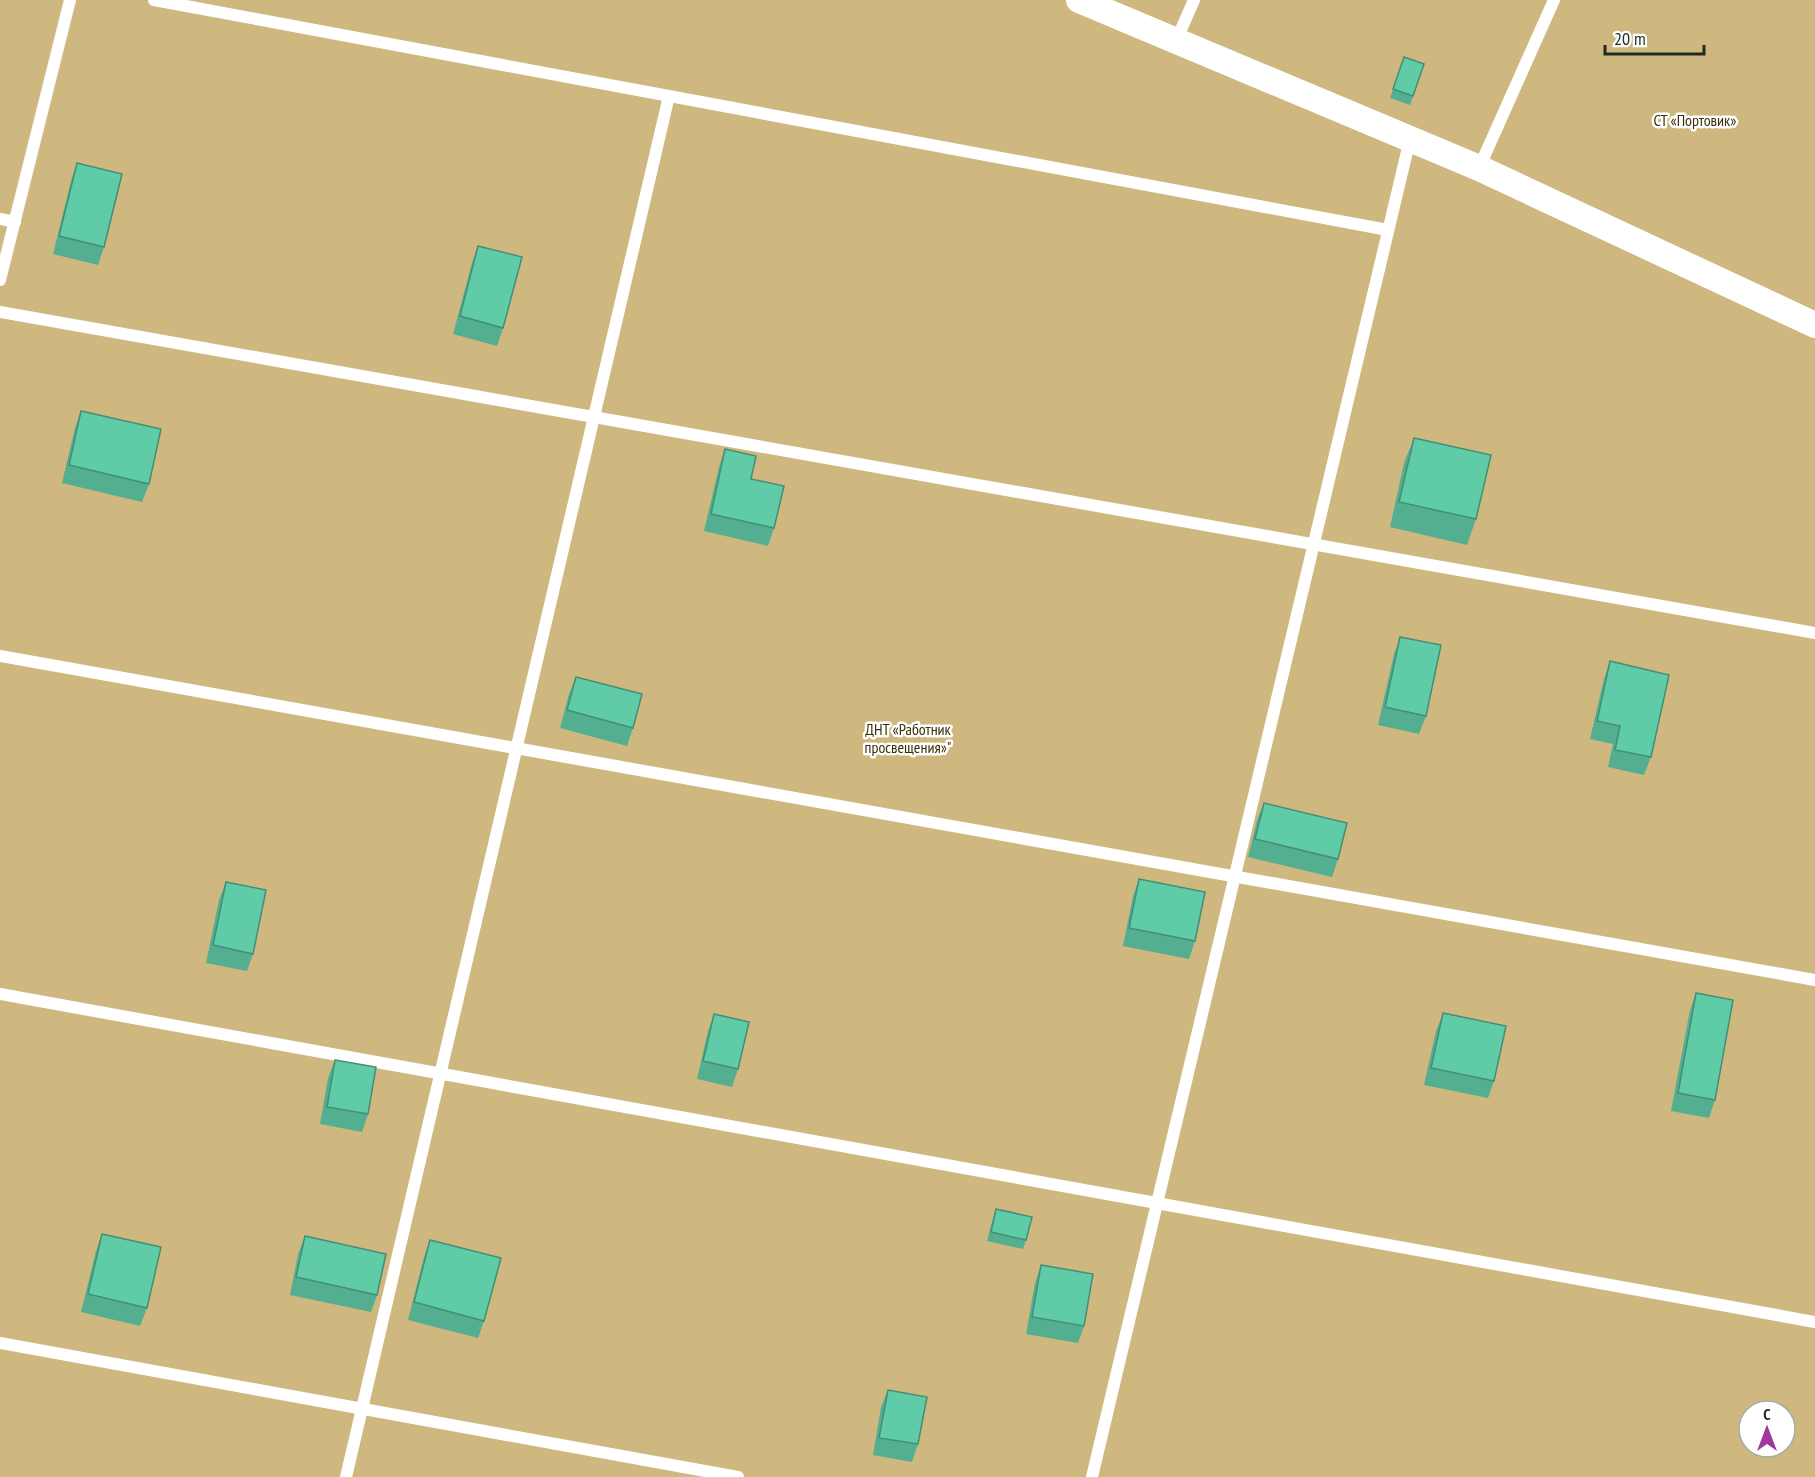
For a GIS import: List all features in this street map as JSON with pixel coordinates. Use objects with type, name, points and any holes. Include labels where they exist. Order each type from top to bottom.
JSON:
[{"type":"street","points":[[1079,0],[1479,168],[1815,325]]},
{"type":"lane","points":[[0,280],[70,0]]},
{"type":"lane","points":[[154,0],[1388,230]]},
{"type":"lane","points":[[1176,41],[1194,0]]},
{"type":"lane","points":[[1479,168],[1554,0]]},
{"type":"lane","points":[[346,1477],[669,96]]},
{"type":"lane","points":[[1092,1477],[1410,139]]},
{"type":"lane","points":[[0,219],[15,222]]},
{"type":"lane","points":[[0,312],[1815,633]]},
{"type":"lane","points":[[0,656],[1815,980]]},
{"type":"lane","points":[[0,994],[1815,1322]]},
{"type":"lane","points":[[0,1343],[738,1477]]},
{"type":"green space","name":"ДНТ «Работник просвещения»\"","points":[[0,0],[1815,0],[1815,1477],[0,1477]]},
{"type":"building","points":[[1404,57],[1424,64],[1413,96],[1393,89]]},
{"type":"building","points":[[77,163],[122,174],[104,247],[59,236]]},
{"type":"building","points":[[478,246],[522,257],[503,328],[460,316]]},
{"type":"building","points":[[81,411],[161,429],[149,484],[69,465]]},
{"type":"building","points":[[1414,438],[1491,455],[1476,519],[1399,502]]},
{"type":"building","points":[[725,449],[756,456],[751,479],[784,486],[774,528],[711,514]]},
{"type":"building","points":[[1400,637],[1441,645],[1426,716],[1385,707]]},
{"type":"building","points":[[1610,661],[1669,675],[1651,757],[1615,750],[1620,726],[1597,721]]},
{"type":"building","points":[[576,677],[642,694],[633,728],[567,710]]},
{"type":"building","points":[[1264,803],[1347,823],[1338,859],[1255,839]]},
{"type":"building","points":[[1139,879],[1205,892],[1195,941],[1129,928]]},
{"type":"building","points":[[226,882],[266,890],[253,954],[213,945]]},
{"type":"building","points":[[1696,993],[1733,1000],[1715,1100],[1678,1093]]},
{"type":"building","points":[[1443,1013],[1506,1026],[1494,1081],[1431,1068]]},
{"type":"building","points":[[714,1014],[749,1022],[738,1069],[703,1061]]},
{"type":"building","points":[[335,1060],[376,1067],[368,1114],[327,1107]]},
{"type":"building","points":[[996,1209],[1032,1217],[1026,1240],[991,1232]]},
{"type":"building","points":[[102,1234],[161,1247],[147,1308],[88,1294]]},
{"type":"building","points":[[305,1236],[386,1254],[377,1295],[296,1277]]},
{"type":"building","points":[[430,1240],[501,1258],[484,1321],[414,1302]]},
{"type":"building","points":[[1041,1265],[1093,1274],[1084,1326],[1032,1317]]},
{"type":"building","points":[[888,1390],[927,1397],[918,1444],[879,1438]]},
{"type":"park label","name":"СТ «Портовик»","points":[[1695,120]]}]
